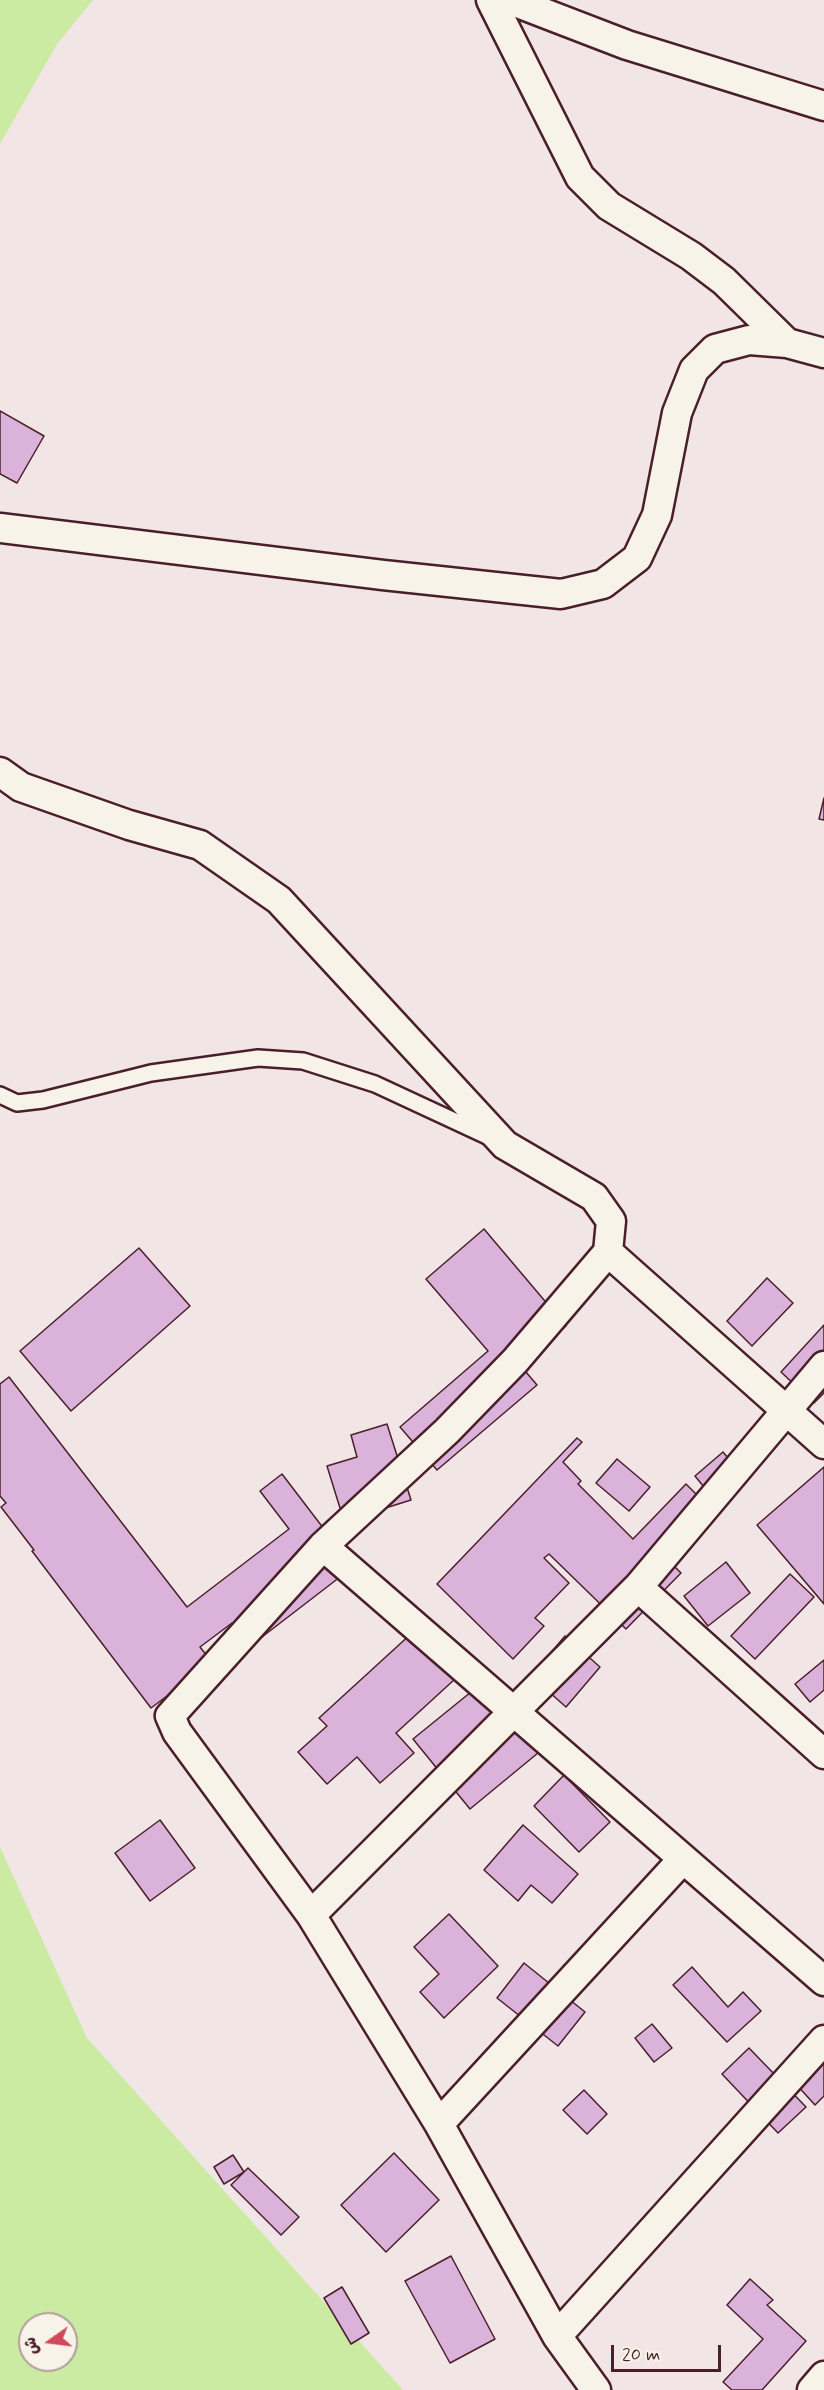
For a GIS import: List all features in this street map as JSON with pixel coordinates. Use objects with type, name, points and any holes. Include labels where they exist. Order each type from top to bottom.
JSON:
[{"type":"street","points":[[491,0],[580,177],[609,206],[691,256],[724,281],[787,343]]},
{"type":"street","points":[[510,0],[627,45],[824,106]]},
{"type":"street","points":[[0,528],[383,575],[561,594],[603,584],[637,558],[657,515],[677,413],[694,370],[715,349],[749,340],[787,343],[824,353]]},
{"type":"street","points":[[0,772],[21,787],[129,825],[200,845],[279,900],[505,1145],[594,1197],[611,1221],[608,1251],[515,1361],[470,1407],[323,1546],[170,1716],[177,1732],[311,1915],[439,2124],[557,2336],[596,2390]]},
{"type":"street","points":[[608,1251],[824,1444]]},
{"type":"street","points":[[311,1915],[638,1587],[824,1366]]},
{"type":"street","points":[[323,1546],[824,1982]]},
{"type":"street","points":[[638,1587],[824,1754]]},
{"type":"street","points":[[439,2124],[683,1859]]},
{"type":"street","points":[[557,2336],[824,2040]]},
{"type":"street","points":[[812,2390],[824,2376]]},
{"type":"lane","points":[[0,1095],[17,1103],[43,1100],[162,1072],[258,1058],[303,1061],[375,1084],[505,1145]]},
{"type":"green space","points":[[0,0],[93,0],[57,44],[0,144]]},
{"type":"green space","points":[[0,1847],[87,2038],[403,2390],[0,2390]]},
{"type":"building","points":[[0,411],[44,436],[17,483],[0,474]]},
{"type":"building","points":[[824,798],[824,820],[819,819]]},
{"type":"building","points":[[484,1229],[566,1326],[520,1365],[537,1385],[437,1470],[400,1427],[488,1351],[426,1279]]},
{"type":"building","points":[[139,1248],[190,1306],[71,1411],[20,1351]]},
{"type":"building","points":[[767,1278],[793,1303],[752,1346],[727,1321]]},
{"type":"building","points":[[824,1325],[824,1393],[814,1403],[781,1372]]},
{"type":"building","points":[[9,1377],[187,1607],[289,1529],[260,1491],[282,1474],[353,1567],[249,1647],[232,1623],[200,1647],[212,1662],[151,1708],[1,1507],[6,1503],[0,1496],[0,1384]]},
{"type":"building","points":[[387,1424],[411,1500],[344,1521],[327,1466],[357,1457],[351,1435]]},
{"type":"building","points":[[577,1438],[582,1442],[563,1462],[581,1481],[578,1484],[633,1539],[686,1484],[713,1511],[667,1559],[681,1573],[626,1629],[549,1554],[544,1558],[569,1583],[535,1618],[544,1626],[513,1659],[437,1584]]},
{"type":"building","points":[[723,1452],[745,1479],[717,1503],[695,1476]]},
{"type":"building","points":[[617,1459],[650,1487],[629,1511],[596,1483]]},
{"type":"building","points":[[824,1467],[824,1604],[757,1525]]},
{"type":"building","points":[[726,1562],[750,1593],[708,1626],[684,1596]]},
{"type":"building","points":[[790,1574],[814,1597],[755,1659],[731,1636]]},
{"type":"building","points":[[413,1632],[455,1679],[396,1733],[414,1753],[380,1783],[357,1757],[327,1784],[298,1752],[327,1726],[319,1718]]},
{"type":"building","points":[[565,1636],[600,1667],[566,1707],[531,1676]]},
{"type":"building","points":[[824,1660],[824,1690],[810,1702],[795,1684]]},
{"type":"building","points":[[487,1679],[544,1748],[470,1809],[413,1739]]},
{"type":"building","points":[[564,1775],[610,1822],[579,1852],[534,1806]]},
{"type":"building","points":[[160,1820],[195,1868],[150,1901],[115,1853]]},
{"type":"building","points":[[523,1825],[578,1874],[552,1903],[531,1885],[518,1901],[484,1870]]},
{"type":"building","points":[[449,1914],[498,1966],[444,2018],[420,1992],[439,1974],[414,1947]]},
{"type":"building","points":[[524,1963],[585,2012],[558,2046],[497,1998]]},
{"type":"building","points":[[692,1967],[728,2007],[743,1992],[761,2011],[727,2042],[673,1985]]},
{"type":"building","points":[[652,2024],[672,2048],[654,2062],[635,2038]]},
{"type":"building","points":[[749,2048],[806,2107],[778,2133],[722,2074]]},
{"type":"building","points":[[824,2054],[824,2096],[815,2105],[785,2072]]},
{"type":"building","points":[[584,2090],[607,2114],[587,2134],[563,2110]]},
{"type":"building","points":[[394,2153],[439,2200],[386,2252],[341,2205]]},
{"type":"building","points":[[233,2155],[244,2172],[224,2184],[214,2167]]},
{"type":"building","points":[[248,2168],[299,2217],[281,2235],[231,2185]]},
{"type":"building","points":[[451,2256],[495,2339],[450,2363],[405,2281]]},
{"type":"building","points":[[750,2279],[773,2300],[767,2305],[806,2341],[762,2390],[732,2390],[723,2382],[763,2339],[727,2305]]},
{"type":"building","points":[[342,2287],[369,2333],[351,2344],[324,2298]]}]
